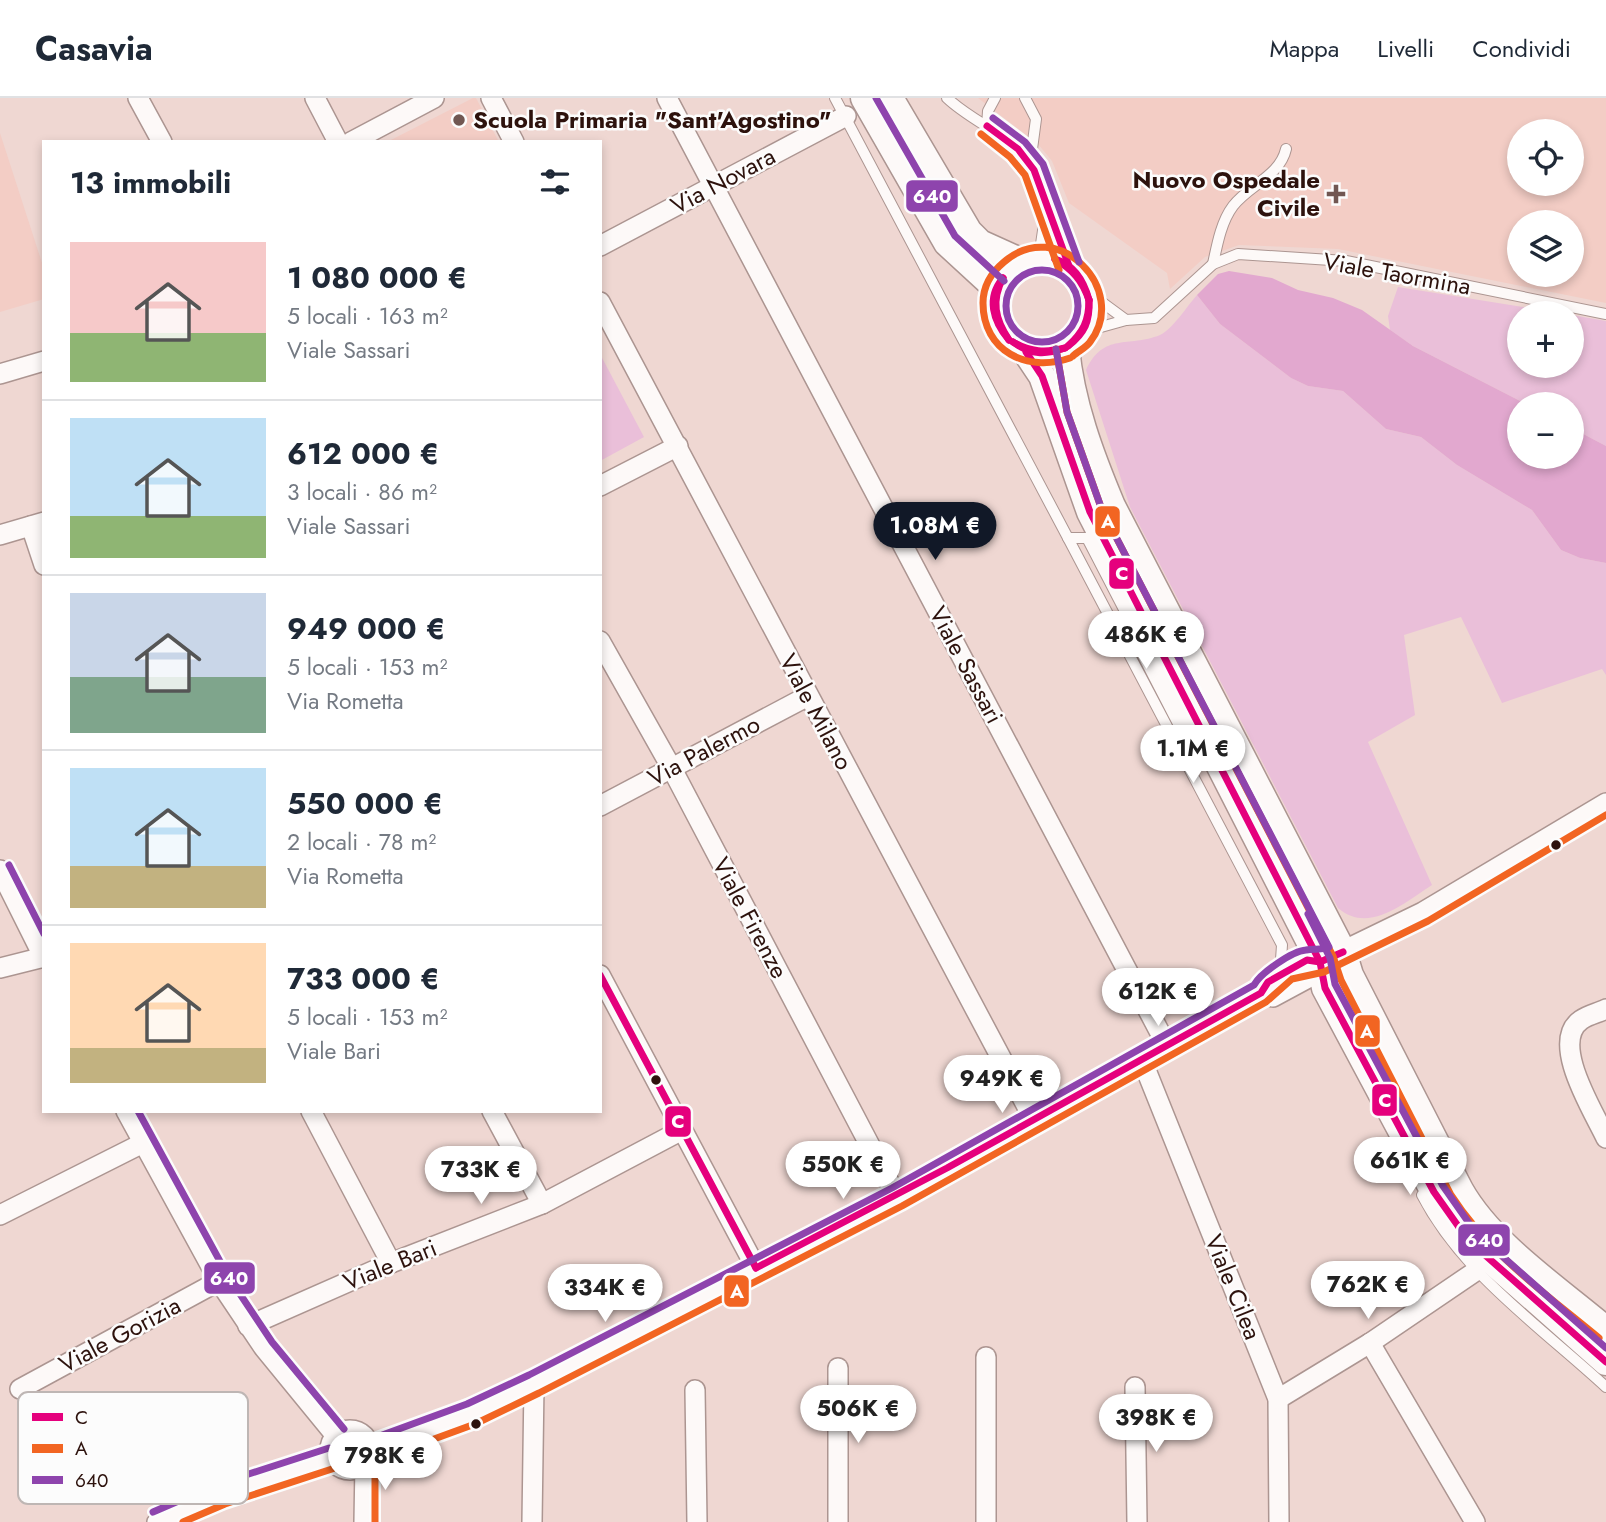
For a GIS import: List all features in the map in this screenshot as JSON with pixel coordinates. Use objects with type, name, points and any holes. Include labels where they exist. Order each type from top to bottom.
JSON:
[{"type":"main road","points":[[890,98],[969,232],[980,243],[1028,260]]},
{"type":"main road","points":[[855,107],[947,243],[997,289]]},
{"type":"main road","points":[[1075,340],[1040,355],[1026,352],[1010,342],[998,327],[994,308],[997,289],[1007,273],[1028,260],[1046,258],[1069,266],[1084,282],[1090,313],[1075,340],[1069,380],[1095,465],[1323,958],[1325,988],[1434,1192],[1468,1240],[1606,1362]]},
{"type":"main road","points":[[1026,352],[1042,376],[1090,512],[1135,614],[1323,958],[1350,975],[1471,1210],[1495,1236],[1606,1330]]},
{"type":"street","points":[[138,98],[161,140]]},
{"type":"street","points":[[315,98],[337,140]]},
{"type":"street","points":[[355,140],[434,98]]},
{"type":"street","points":[[491,98],[513,140]]},
{"type":"street","name":"Viale Sassari","points":[[667,98],[1167,1046]]},
{"type":"street","name":"Via Novara","points":[[602,245],[855,107]]},
{"type":"street","name":"Viale Milano","points":[[602,306],[1034,1120]]},
{"type":"street","points":[[0,374],[42,362]]},
{"type":"street","points":[[602,485],[677,446]]},
{"type":"street","points":[[0,535],[37,524],[42,553]]},
{"type":"street","name":"Viale Firenze","points":[[602,645],[671,767],[897,1197]]},
{"type":"street","name":"Via Palermo","points":[[602,805],[808,696]]},
{"type":"street","points":[[364,1522],[367,1457],[367,1440],[358,1432],[348,1430],[336,1436],[331,1443],[332,1458],[346,1469],[355,1469],[367,1457],[471,1414],[534,1384],[897,1197],[1261,993],[1268,982],[1279,975],[1423,912],[1606,803]]},
{"type":"street","points":[[0,870],[42,954]]},
{"type":"street","points":[[0,968],[42,958]]},
{"type":"street","points":[[1261,993],[1273,997],[1312,976],[1323,958]]},
{"type":"street","points":[[602,979],[757,1268]]},
{"type":"street","points":[[1606,1009],[1579,1021],[1569,1036],[1569,1057],[1606,1138]]},
{"type":"street","name":"Viale Cilea","points":[[1142,1060],[1278,1399],[1279,1522]]},
{"type":"street","points":[[127,1113],[219,1281],[248,1326],[336,1436]]},
{"type":"street","points":[[312,1113],[390,1263]]},
{"type":"street","points":[[493,1113],[542,1204]]},
{"type":"street","name":"Viale Bari","points":[[248,1326],[390,1263],[542,1204],[682,1130]]},
{"type":"street","points":[[0,1216],[143,1143]]},
{"type":"street","points":[[1278,1399],[1370,1343],[1476,1271]]},
{"type":"street","name":"Viale Gorizia","points":[[20,1389],[219,1281]]},
{"type":"street","points":[[1370,1343],[1475,1522]]},
{"type":"street","points":[[986,1357],[986,1522]]},
{"type":"street","points":[[838,1368],[838,1522]]},
{"type":"street","points":[[532,1522],[534,1384]]},
{"type":"street","points":[[1135,1387],[1137,1522]]},
{"type":"street","points":[[695,1390],[697,1522]]},
{"type":"street","points":[[248,1485],[332,1458]]},
{"type":"street","points":[[157,1522],[198,1504]]},
{"type":"lane","points":[[835,98],[855,107],[1068,538],[1282,945],[1279,975]]},
{"type":"lane","points":[[947,98],[987,126],[1030,164],[1040,180],[1069,266]]},
{"type":"lane","points":[[987,126],[988,111],[995,98]]},
{"type":"lane","points":[[1025,98],[1036,119],[1030,164]]},
{"type":"lane","points":[[1213,264],[1217,243],[1232,207],[1278,167],[1286,149]]},
{"type":"lane","points":[[1028,260],[1044,229],[1047,206]]},
{"type":"lane","name":"Viale Taormina","points":[[1075,340],[1126,320],[1154,318],[1213,264],[1238,254],[1346,261],[1606,314]]},
{"type":"lane","points":[[1088,292],[1126,320]]},
{"type":"lane","points":[[1068,538],[1087,538],[1135,614]]},
{"type":"lane","points":[[1340,1041],[1409,1170]]},
{"type":"lane","points":[[1415,1181],[1438,1226],[1476,1271],[1606,1387]]},
{"type":"shaded area","name":"Scuola Primaria \"Sant'Agostino\"","points":[[476,98],[498,140],[391,140]]},
{"type":"shaded area","name":"Nuovo Ospedale Civile","points":[[978,98],[1606,98],[1606,303],[1527,287],[1584,287],[1584,210],[1507,210],[1507,283],[1338,249],[1239,245],[1205,257],[1170,289],[1167,273],[1069,203],[1052,161],[1038,144]]},
{"type":"shaded area","points":[[0,133],[42,263],[42,300],[0,312]]},
{"type":"shaded area","points":[[1229,271],[1272,278],[1298,290],[1333,298],[1362,310],[1413,346],[1507,394],[1507,469],[1584,469],[1584,434],[1606,446],[1606,563],[1580,558],[1561,550],[1532,510],[1457,465],[1421,437],[1386,429],[1343,391],[1308,386],[1291,378],[1220,324],[1197,295],[1218,274]]},
{"type":"shaded area","points":[[1398,287],[1507,304],[1507,378],[1584,378],[1584,317],[1606,321],[1606,446],[1584,434],[1584,392],[1507,392],[1507,394],[1413,346],[1390,330],[1388,316]]},
{"type":"shaded area","points":[[1197,295],[1220,324],[1291,378],[1308,386],[1343,391],[1386,429],[1421,437],[1457,465],[1532,510],[1561,550],[1580,558],[1606,563],[1606,675],[1602,669],[1502,703],[1461,617],[1404,635],[1415,715],[1368,742],[1432,885],[1399,907],[1374,917],[1350,915],[1338,908],[1130,507],[1086,370],[1093,358],[1109,346],[1148,339],[1165,332]]},
{"type":"shaded area","points":[[602,358],[644,437],[602,460]]},
{"type":"transit line","name":"640","points":[[876,98],[955,236],[1004,281]]},
{"type":"transit line","name":"640","points":[[993,118],[1025,142],[1043,164],[1079,262]]},
{"type":"transit line","name":"C","points":[[987,126],[1018,149],[1034,170],[1069,266]]},
{"type":"transit line","name":"A","points":[[981,134],[1010,157],[1025,175],[1059,270]]},
{"type":"transit line","name":"A","points":[[1070,358],[1054,362],[1024,360],[1010,354],[991,334],[985,320],[983,297],[986,285],[1004,262],[1025,250],[1046,247],[1065,253],[1082,265],[1095,281],[1101,301],[1100,322],[1090,342],[1073,356]]},
{"type":"transit line","name":"C","points":[[1055,259],[1068,265],[1078,275],[1089,300]]},
{"type":"transit line","name":"C","points":[[1055,259],[1076,276],[1089,300]]},
{"type":"transit line","name":"640","points":[[1049,270],[1068,280],[1076,292],[1078,306],[1076,320],[1068,332],[1056,340],[1035,342],[1016,332],[1008,320],[1006,299],[1016,280],[1028,272],[1049,270]]},
{"type":"transit line","name":"C","points":[[1003,278],[997,294],[996,310],[1000,325],[1009,340]]},
{"type":"transit line","name":"C","points":[[1003,278],[993,301],[999,325],[1009,340]]},
{"type":"transit line","name":"C","points":[[1068,346],[1084,326],[1089,300]]},
{"type":"transit line","name":"C","points":[[1068,346],[1085,326],[1089,314],[1089,300]]},
{"type":"transit line","name":"C","points":[[1013,342],[1038,351],[1065,348]]},
{"type":"transit line","name":"C","points":[[1013,342],[1038,352],[1065,348]]},
{"type":"transit line","name":"A","points":[[1056,349],[1067,412],[1102,510],[1333,956],[1341,980],[1451,1195],[1501,1255],[1599,1338]]},
{"type":"transit line","name":"640","points":[[366,1441],[467,1404],[529,1375],[892,1188],[1254,985],[1285,958],[1300,951],[1329,947],[1102,510],[1067,412],[1056,349]]},
{"type":"transit line","name":"C","points":[[1026,352],[1042,376],[1090,512],[1320,962],[1325,988],[1434,1192],[1468,1240],[1606,1362]]},
{"type":"transit line","name":"A","points":[[374,1461],[475,1424],[902,1206],[1266,1002],[1292,979],[1324,972],[1428,921],[1606,815]]},
{"type":"transit line","name":"640","points":[[9,865],[42,930]]},
{"type":"transit line","name":"640","points":[[1308,914],[1330,958],[1335,984],[1443,1186],[1476,1233],[1606,1348]]},
{"type":"transit line","name":"C","points":[[756,1268],[947,1168],[1261,993],[1268,982],[1307,960],[1320,962],[1343,952]]},
{"type":"transit line","name":"C","points":[[602,979],[756,1268]]},
{"type":"transit line","name":"640","points":[[139,1113],[228,1276],[272,1342],[344,1429]]},
{"type":"transit line","name":"640","points":[[248,1474],[329,1448]]},
{"type":"transit line","name":"A","points":[[375,1463],[375,1522]]},
{"type":"transit line","name":"A","points":[[248,1496],[335,1468]]},
{"type":"transit line","name":"640","points":[[153,1512],[172,1504]]},
{"type":"transit line","name":"A","points":[[183,1522],[225,1504]]},
{"type":"place","name":"Scuola Primaria \"Sant'Agostino\"","points":[[459,120]]},
{"type":"place","name":"Nuovo Ospedale Civile","points":[[1336,194]]}]
